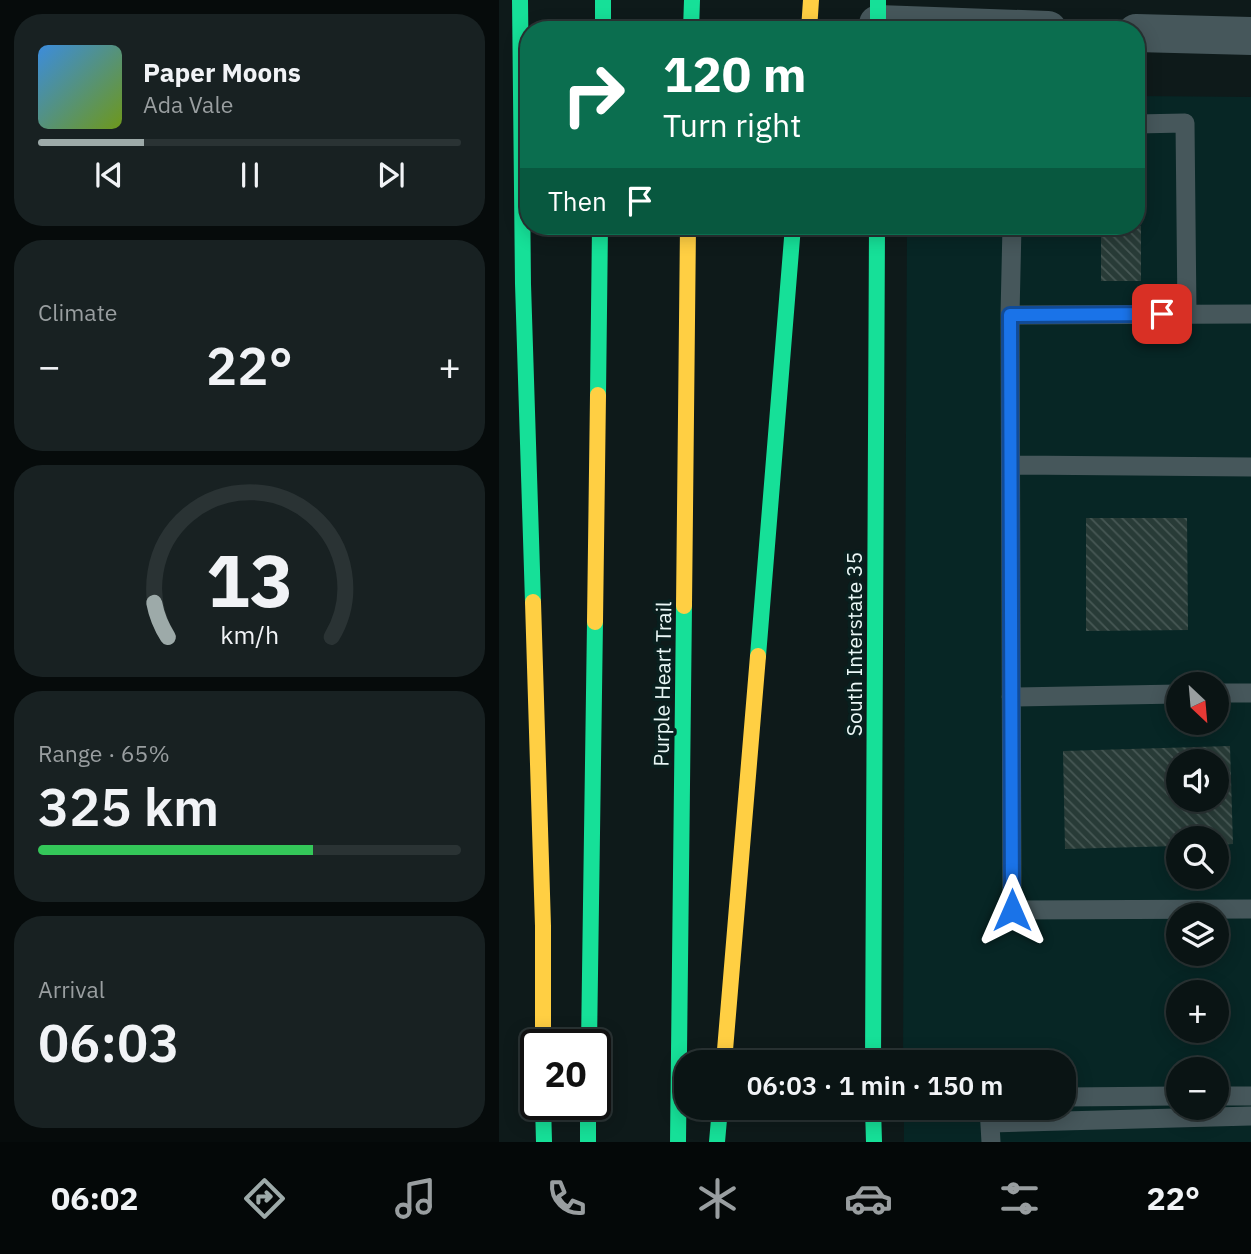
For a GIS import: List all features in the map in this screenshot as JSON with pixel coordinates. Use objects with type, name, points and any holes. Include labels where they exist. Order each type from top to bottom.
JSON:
[{"type":"main road","points":[[520,0],[520,21]]},
{"type":"main road","points":[[603,0],[603,21]]},
{"type":"main road","points":[[691,0],[691,21]]},
{"type":"main road","points":[[810,21],[811,0]]},
{"type":"main road","points":[[522,235],[543,912],[543,1029]]},
{"type":"main road","points":[[589,1029],[600,235]]},
{"type":"main road","name":"Purple Heart Trail","points":[[678,1142],[688,235]]},
{"type":"main road","points":[[725,1050],[792,235]]},
{"type":"main road","name":"South Interstate 35","points":[[873,1050],[877,235]]},
{"type":"main road","points":[[543,1120],[543,1142]]},
{"type":"main road","points":[[588,1120],[588,1142]]},
{"type":"main road","points":[[717,1142],[719,1120]]},
{"type":"main road","points":[[873,1120],[874,1142]]},
{"type":"street","points":[[878,18],[921,21]]},
{"type":"street","points":[[1145,33],[1251,36]]},
{"type":"lane","points":[[1145,124],[1185,123],[1187,314]]},
{"type":"lane","points":[[1012,235],[1012,910],[1251,909]]},
{"type":"lane","points":[[1010,315],[1251,314]]},
{"type":"lane","points":[[1011,465],[1251,467]]},
{"type":"lane","points":[[1229,693],[1251,693]]},
{"type":"lane","points":[[1011,697],[1166,694]]},
{"type":"lane","points":[[1076,1097],[1166,1096]]},
{"type":"lane","points":[[1229,1096],[1251,1096]]},
{"type":"lane","points":[[990,1124],[1251,1116]]},
{"type":"shaded area","points":[[1145,96],[1251,97],[1251,1142],[904,1142],[904,1120],[1076,1120],[1076,1050],[903,1050],[907,235],[1145,235]]},
{"type":"building","points":[[1101,235],[1141,235],[1141,281],[1101,281]]},
{"type":"building","points":[[1086,518],[1187,518],[1188,630],[1086,631]]},
{"type":"building","points":[[1230,746],[1233,844],[1229,844],[1229,826],[1166,826],[1166,846],[1065,849],[1063,751]]},
{"type":"traffic: fast","points":[[520,0],[520,21]]},
{"type":"traffic: fast","points":[[603,0],[603,21]]},
{"type":"traffic: fast","points":[[691,21],[692,0]]},
{"type":"traffic: fast","points":[[878,0],[878,21]]},
{"type":"traffic: fast","points":[[522,235],[533,602]]},
{"type":"traffic: fast","points":[[598,395],[600,235]]},
{"type":"traffic: fast","points":[[758,656],[792,235]]},
{"type":"traffic: fast","points":[[873,1050],[877,235]]},
{"type":"traffic: fast","points":[[678,1142],[684,606]]},
{"type":"traffic: fast","points":[[589,1029],[595,622]]},
{"type":"traffic: fast","points":[[543,1120],[544,1142]]},
{"type":"traffic: fast","points":[[588,1120],[588,1142]]},
{"type":"traffic: fast","points":[[717,1142],[719,1120]]},
{"type":"traffic: fast","points":[[873,1120],[874,1142]]},
{"type":"traffic: slow","points":[[810,21],[811,0]]},
{"type":"traffic: slow","points":[[684,606],[688,235]]},
{"type":"traffic: slow","points":[[595,622],[598,395]]},
{"type":"traffic: slow","points":[[533,602],[543,926],[543,1029]]},
{"type":"traffic: slow","points":[[725,1050],[758,656]]},
{"type":"route","points":[[1012,910],[1010,315],[1162,314]]}]
